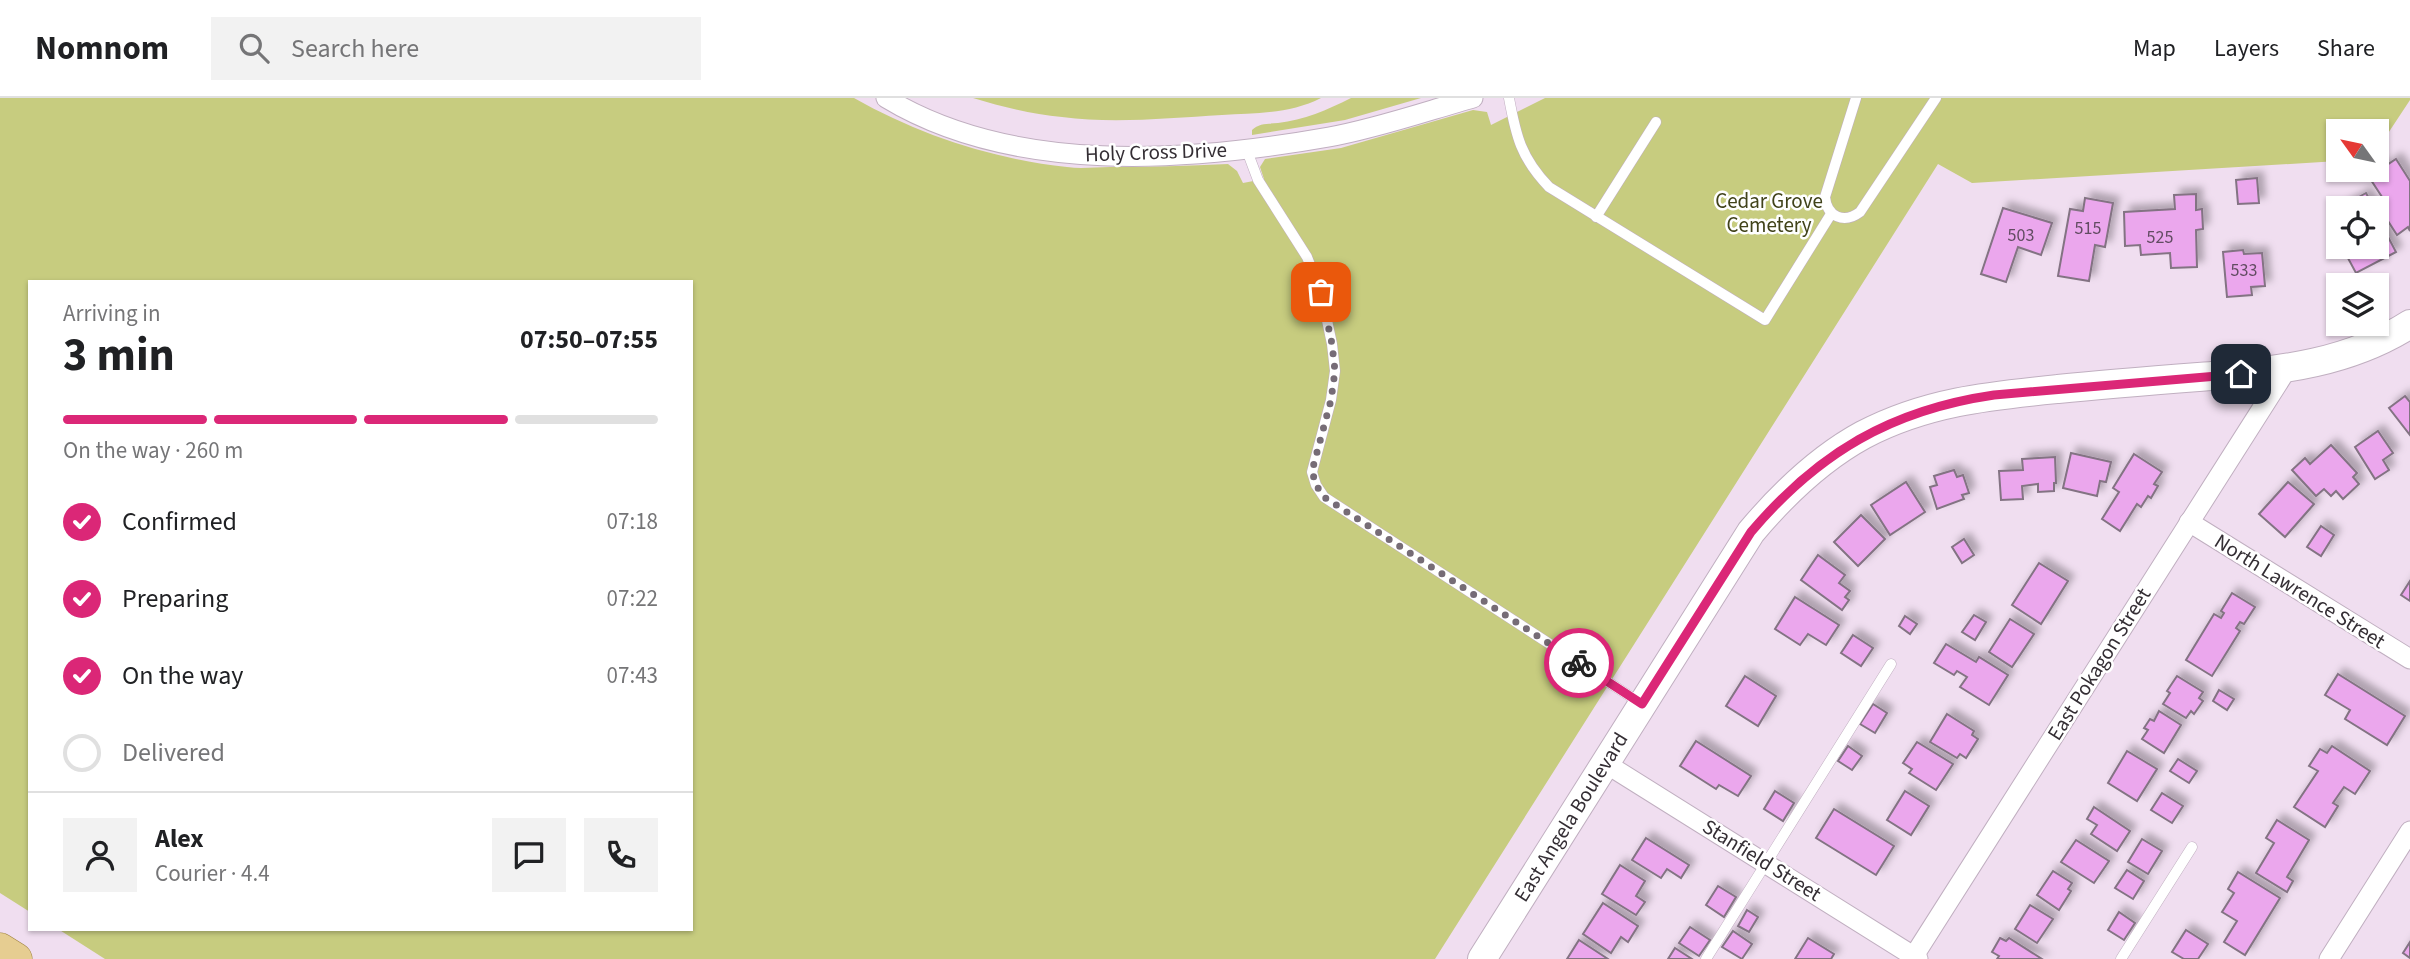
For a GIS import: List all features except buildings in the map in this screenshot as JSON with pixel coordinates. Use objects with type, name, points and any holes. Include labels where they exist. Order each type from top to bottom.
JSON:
[{"type":"main road","name":"East Angela Boulevard","points":[[1482,959],[1751,532],[1798,482],[1829,457],[1862,436],[1924,410],[1973,398],[2287,369],[2342,356],[2410,324]]},
{"type":"main road","points":[[0,949],[16,959]]},
{"type":"street","name":"Holy Cross Drive","points":[[886,98],[947,126],[1009,144],[1060,154],[1107,156],[1203,155],[1331,137],[1473,98]]},
{"type":"street","name":"East Pokagon Street","points":[[1915,958],[2287,369]]},
{"type":"street","name":"North Lawrence Street","points":[[2189,522],[2410,659]]},
{"type":"street","name":"Stanfield Street","points":[[1605,763],[1915,958]]},
{"type":"street","points":[[2329,959],[2410,831]]},
{"type":"lane","points":[[1509,98],[1521,150],[1533,170],[1549,187],[1765,320],[1831,214]]},
{"type":"lane","points":[[1856,98],[1825,197],[1826,207],[1831,214],[1843,219],[1852,218],[1860,212],[1936,98]]},
{"type":"lane","points":[[1596,216],[1656,122]]},
{"type":"lane","points":[[1246,148],[1258,180],[1307,257],[1321,292],[1335,371],[1331,400],[1312,471],[1316,485],[1324,497],[1642,704]]},
{"type":"lane","points":[[1706,959],[1891,664]]},
{"type":"lane","points":[[2121,959],[2192,847]]},
{"type":"green space","name":"Cedar Grove Cemetery","points":[[0,98],[854,98],[930,134],[1012,158],[1078,168],[1228,164],[1237,171],[1243,183],[1264,179],[1260,167],[1265,159],[1341,148],[1473,110],[1487,112],[1491,125],[1545,98],[2410,98],[2389,132],[2389,119],[2326,119],[2326,162],[1972,183],[1938,164],[1435,959],[105,959],[61,931],[693,931],[693,280],[28,280],[28,911],[0,893]]},
{"type":"green space","points":[[973,98],[1321,98],[1272,112],[1122,120],[1040,114]]},
{"type":"green space","points":[[1351,98],[1421,98],[1345,120],[1252,135],[1252,130],[1258,126],[1306,117]]},
{"type":"way so far","points":[[1321,292],[1335,371],[1331,400],[1312,471],[1316,485],[1324,497],[1579,663]]},
{"type":"route","points":[[1579,663],[1642,704],[1751,532],[1772,508],[1829,457],[1862,436],[1899,419],[1936,406],[1994,395],[2241,374]]}]
